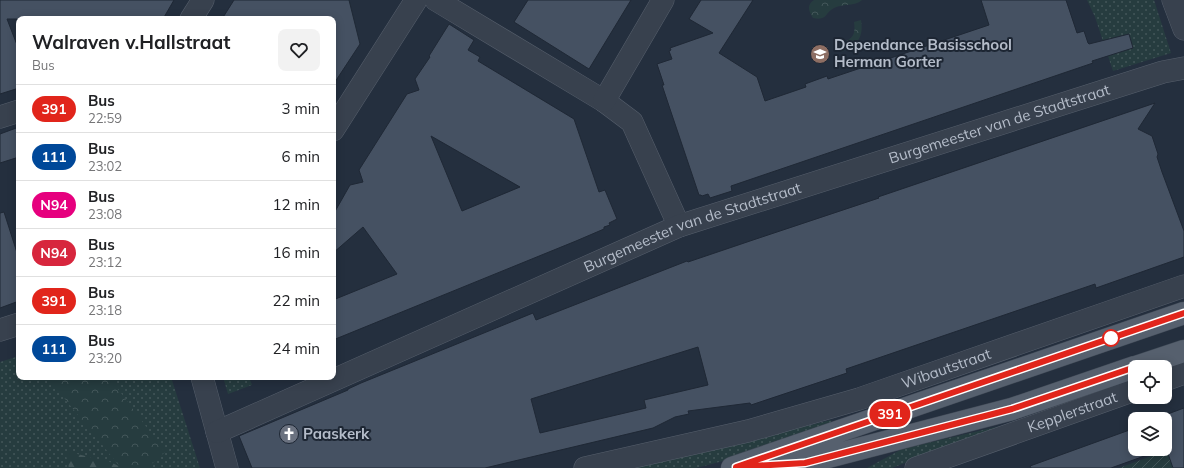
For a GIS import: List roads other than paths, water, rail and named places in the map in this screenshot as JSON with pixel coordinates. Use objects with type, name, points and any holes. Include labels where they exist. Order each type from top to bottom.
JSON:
[{"type":"main road","name":"Wibautstraat","points":[[734,468],[1184,313]]},
{"type":"main road","name":"Wibautstraat","points":[[1156,360],[1184,351]]},
{"type":"main road","name":"Wibautstraat","points":[[734,468],[805,463],[1012,409],[1128,369]]},
{"type":"street","points":[[193,16],[203,0]]},
{"type":"street","points":[[336,125],[416,0]]},
{"type":"street","points":[[436,0],[604,101],[632,122],[679,226]]},
{"type":"street","points":[[604,101],[663,0]]},
{"type":"street","points":[[1174,0],[1184,29]]},
{"type":"street","name":"Burgemeester van de Stadtstraat","points":[[336,379],[679,226],[1163,72],[1184,68]]},
{"type":"street","points":[[0,117],[16,112]]},
{"type":"street","name":"Wibautstraat","points":[[585,468],[748,431],[859,399],[1174,290],[1184,308]]},
{"type":"street","points":[[0,330],[16,325]]},
{"type":"street","points":[[1172,377],[1184,373]]},
{"type":"street","points":[[203,380],[227,468]]},
{"type":"street","name":"Burgemeester van de Stadtstraat","points":[[217,432],[334,380]]},
{"type":"street","name":"Kepplerstraat","points":[[916,468],[1128,392]]},
{"type":"street","name":"Kepplerstraat","points":[[1009,434],[1012,409]]},
{"type":"place","name":"Dependance Basisschool Herman Gorter","points":[[820,54]]},
{"type":"place","name":"Paaskerk","points":[[289,434]]}]
